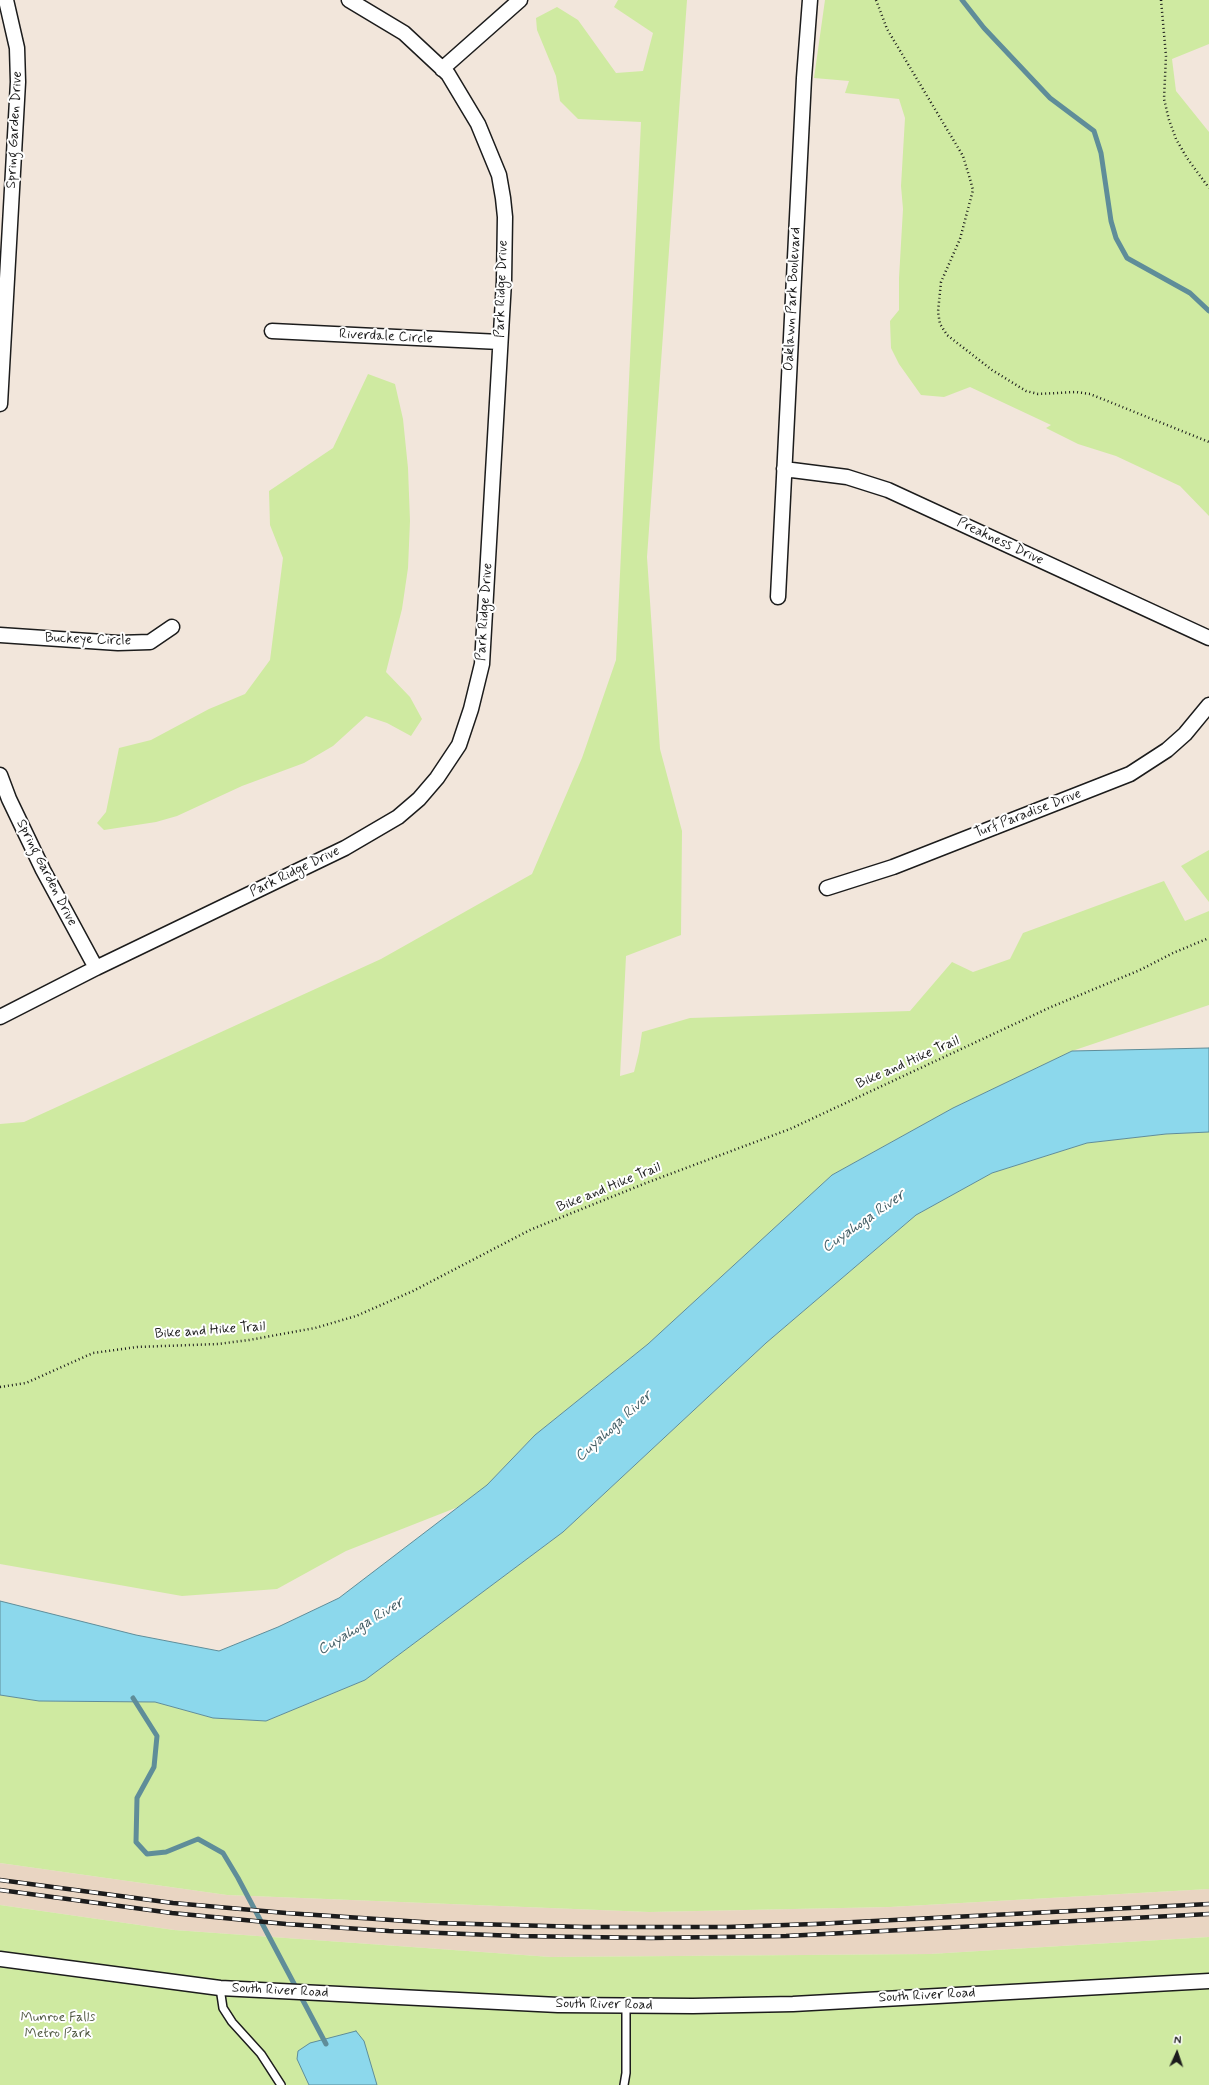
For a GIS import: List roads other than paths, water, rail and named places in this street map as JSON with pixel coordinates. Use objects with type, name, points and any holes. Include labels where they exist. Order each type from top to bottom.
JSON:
[{"type":"street","name":"Spring Garden Drive","points":[[0,404],[18,82],[17,48],[6,0]]},
{"type":"street","name":"Park Ridge Drive","points":[[0,1017],[96,968],[345,848],[398,817],[419,799],[437,778],[459,745],[471,709],[482,664],[504,281],[505,217],[499,175],[478,124],[448,74],[404,33],[349,0]]},
{"type":"street","points":[[442,69],[520,0]]},
{"type":"street","name":"Oaklawn Park Boulevard","points":[[778,597],[804,78],[810,0]]},
{"type":"street","name":"Riverdale Circle","points":[[272,331],[500,342]]},
{"type":"street","name":"Preakness Drive","points":[[784,469],[847,477],[888,490],[1209,638]]},
{"type":"street","name":"Buckeye Circle","points":[[0,636],[124,643],[150,642],[172,627]]},
{"type":"street","name":"Turf Paradise Drive","points":[[827,888],[894,866],[1130,774],[1167,750],[1189,729],[1209,705]]},
{"type":"street","name":"Spring Garden Drive","points":[[0,775],[9,799],[43,870],[96,968]]},
{"type":"street","name":"South River Road","points":[[0,1960],[220,1988],[558,2004],[693,2006],[793,2004],[1209,1981]]},
{"type":"lane","points":[[220,1988],[223,2008],[232,2022],[261,2054],[280,2085]]},
{"type":"lane","points":[[624,2085],[626,2073],[626,2005]]},
{"type":"water","name":"Cuyahoga River","points":[[1209,1048],[1209,1132],[1166,1134],[1087,1143],[992,1173],[916,1215],[766,1343],[563,1532],[365,1680],[266,1721],[213,1718],[155,1702],[39,1701],[0,1695],[0,1601],[136,1635],[219,1651],[278,1627],[339,1598],[487,1485],[535,1435],[648,1344],[832,1175],[953,1108],[1072,1051]]},
{"type":"water","points":[[356,2031],[364,2041],[377,2085],[309,2085],[297,2059],[298,2051],[310,2043]]},
{"type":"waterway","points":[[962,0],[984,28],[1050,98],[1094,131],[1101,153],[1111,221],[1116,238],[1127,258],[1190,293],[1209,311]]},
{"type":"waterway","points":[[133,1698],[157,1736],[154,1767],[137,1798],[136,1842],[147,1854],[166,1852],[198,1839],[223,1853],[238,1878],[326,2044]]},
{"type":"railway","points":[[0,1880],[173,1903],[286,1913],[437,1923],[584,1927],[727,1927],[815,1924],[1209,1904]]},
{"type":"railway","points":[[0,1890],[172,1913],[286,1924],[389,1931],[517,1936],[651,1938],[786,1936],[1209,1914]]},
{"type":"park label","name":"Munroe Falls Metro Park","points":[[58,2026]]}]
